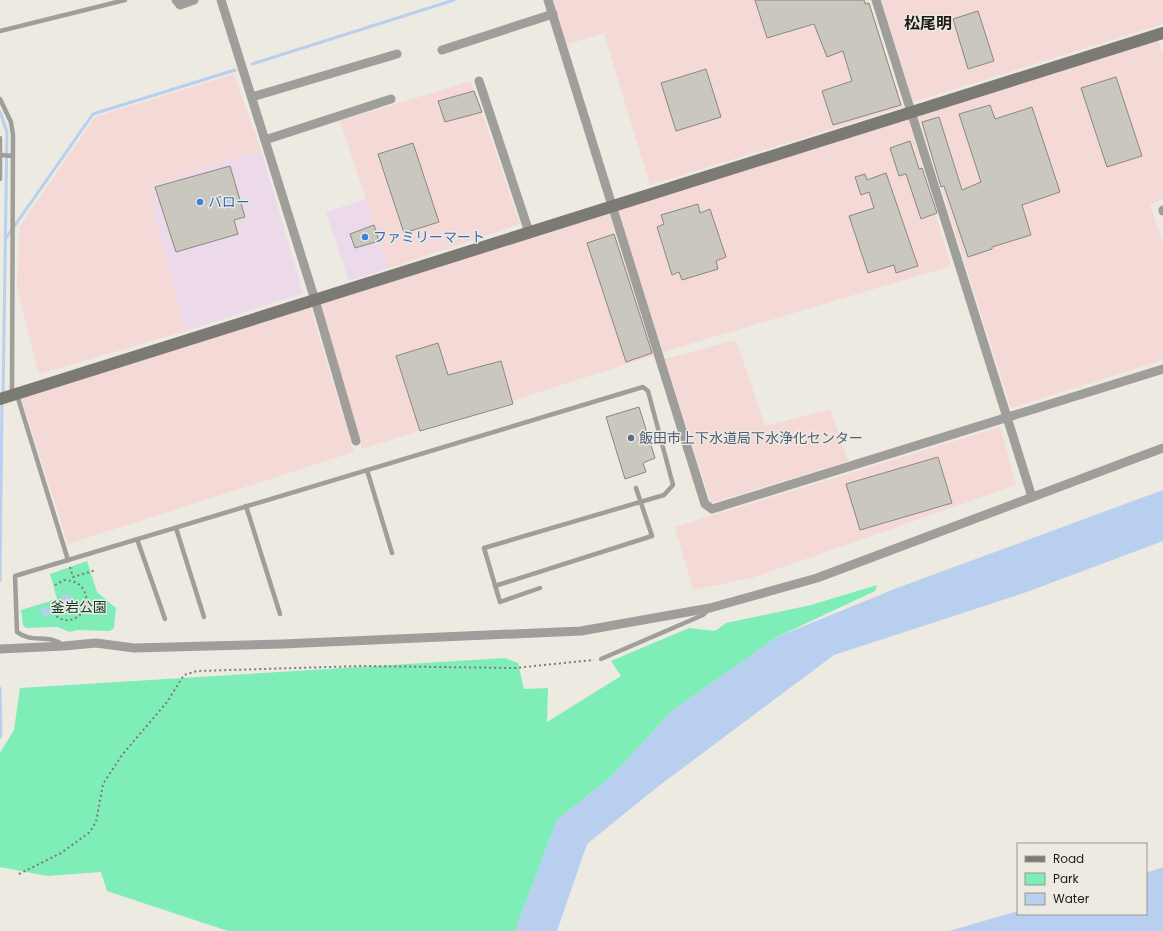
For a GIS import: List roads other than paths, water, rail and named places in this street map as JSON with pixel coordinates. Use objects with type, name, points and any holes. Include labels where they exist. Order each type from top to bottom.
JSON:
[{"type":"street","points":[[176,0],[180,5],[194,0]]},
{"type":"street","points":[[221,0],[315,300],[356,440]]},
{"type":"street","points":[[548,0],[705,504],[712,509],[1163,368]]},
{"type":"street","points":[[876,0],[1032,497]]},
{"type":"street","points":[[442,50],[553,14]]},
{"type":"street","points":[[10,396],[1163,33]]},
{"type":"street","points":[[252,97],[397,54]]},
{"type":"street","points":[[480,81],[529,232]]},
{"type":"street","points":[[265,140],[391,100]]},
{"type":"street","points":[[0,649],[96,643],[134,648],[282,644],[581,630],[710,608],[817,578],[1163,448]]},
{"type":"lane","points":[[0,31],[125,0]]},
{"type":"lane","points":[[0,99],[11,122],[13,135],[14,234],[10,396],[68,560]]},
{"type":"lane","points":[[0,138],[0,179]]},
{"type":"lane","points":[[1,155],[13,156]]},
{"type":"lane","points":[[64,646],[56,639],[24,638],[17,632],[15,576],[643,387],[648,392],[673,485],[664,495],[484,548],[500,602],[540,588]]},
{"type":"lane","points":[[367,470],[392,553]]},
{"type":"lane","points":[[495,586],[652,536],[636,488]]},
{"type":"lane","points":[[246,506],[280,614]]},
{"type":"lane","points":[[176,528],[204,616]]},
{"type":"lane","points":[[137,539],[165,619]]},
{"type":"lane","points":[[601,659],[703,616],[710,608]]},
{"type":"water","points":[[1163,490],[1163,541],[1024,593],[834,655],[656,788],[587,844],[557,931],[515,931],[557,820],[612,776],[672,711],[777,637],[897,588]]},
{"type":"water","points":[[63,594],[72,596],[73,601],[63,607],[59,603]]},
{"type":"water","points":[[54,605],[57,605],[61,610],[45,617],[40,611],[43,606],[48,610]]},
{"type":"water","points":[[1163,867],[1163,931],[949,931],[1017,911],[1017,915],[1147,915],[1147,873]]},
{"type":"waterway","points":[[252,64],[454,0]]},
{"type":"waterway","points":[[6,238],[93,114],[235,70]]},
{"type":"waterway","points":[[0,112],[7,132],[3,395]]},
{"type":"waterway","points":[[0,581],[2,401]]},
{"type":"waterway","points":[[0,688],[0,737]]},
{"type":"place","name":"バロー","points":[[200,202]]},
{"type":"place","name":"ファミリーマート","points":[[365,237]]},
{"type":"place","name":"飯田市上下水道局下水浄化センター","points":[[631,438]]},
{"type":"district","name":"松尾明","points":[[928,23]]},
{"type":"park label","name":"釜岩公園","points":[[79,607]]}]
